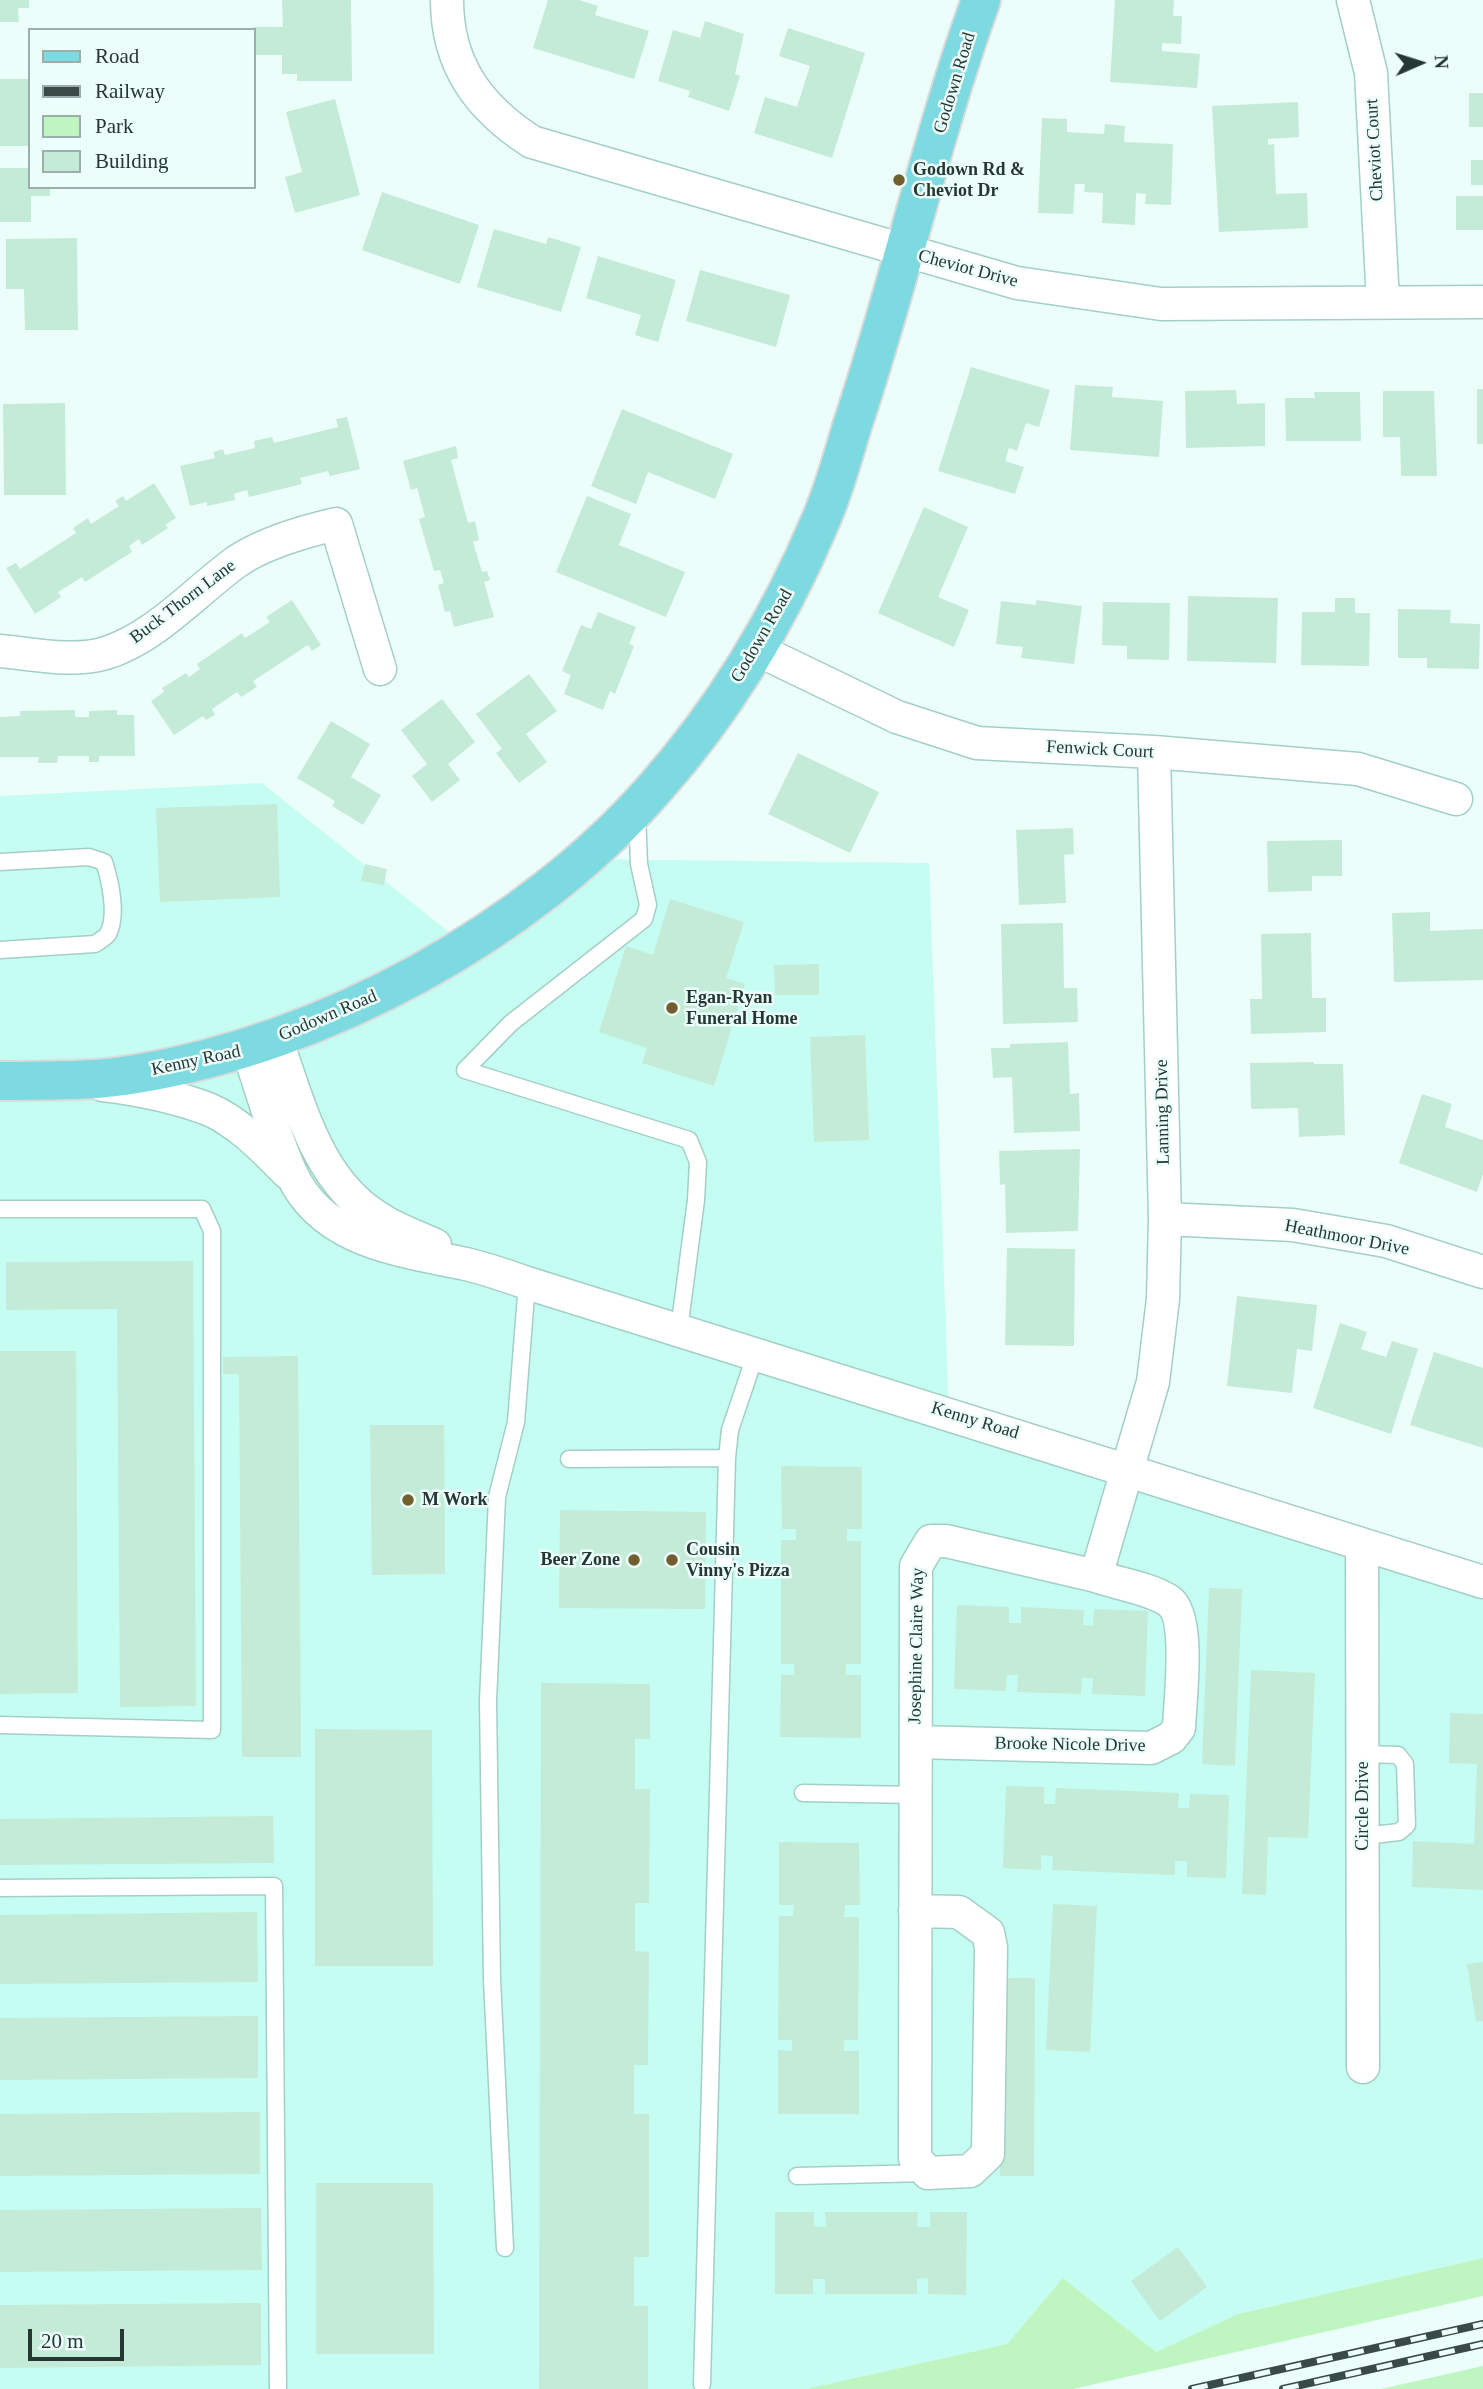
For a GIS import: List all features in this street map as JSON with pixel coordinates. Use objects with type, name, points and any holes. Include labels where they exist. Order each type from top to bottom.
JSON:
[{"type":"main road","name":"Godown Road","points":[[262,1043],[366,1002],[450,954],[518,909],[579,861],[654,790],[707,723],[758,650],[822,519],[981,0]]},
{"type":"main road","name":"Kenny Road","points":[[0,1081],[134,1075],[262,1043]]},
{"type":"street","name":"Cheviot Drive","points":[[447,0],[447,26],[460,65],[482,103],[507,126],[532,142],[905,253],[1017,283],[1161,303],[1483,302]]},
{"type":"street","name":"Cheviot Court","points":[[1353,0],[1371,73],[1384,302]]},
{"type":"street","name":"Buck Thorn Lane","points":[[0,651],[77,657],[103,654],[125,646],[166,618],[239,559],[305,531],[336,524],[380,669]]},
{"type":"street","name":"Fenwick Court","points":[[758,650],[897,717],[977,743],[1154,752],[1358,769],[1456,799]]},
{"type":"street","name":"Lanning Drive","points":[[1126,1468],[1153,1382],[1163,1299],[1165,1219],[1154,752]]},
{"type":"street","name":"Kenny Road","points":[[262,1043],[292,1176]]},
{"type":"street","name":"Kenny Road","points":[[262,1043],[331,1173],[350,1197],[377,1218],[443,1248],[466,1264]]},
{"type":"street","name":"Kenny Road","points":[[53,1080],[120,1088],[210,1110],[249,1135],[292,1176],[314,1206],[338,1227],[373,1243],[426,1259],[466,1264],[1126,1468],[1483,1582]]},
{"type":"street","name":"Heathmoor Drive","points":[[1165,1219],[1293,1225],[1386,1241],[1483,1272]]},
{"type":"street","points":[[1096,1576],[1126,1468]]},
{"type":"street","name":"Josephine Claire Way","points":[[928,2173],[915,2158],[916,1566],[930,1541],[946,1541],[1096,1576]]},
{"type":"street","name":"Circle Drive","points":[[1362,1545],[1363,2067]]},
{"type":"street","name":"Brooke Nicole Drive","points":[[916,1742],[1151,1748],[1171,1738],[1179,1728],[1182,1628],[1179,1611],[1167,1600],[1096,1576]]},
{"type":"street","points":[[915,1911],[959,1912],[988,1933],[991,1947],[988,2154],[970,2171],[928,2173]]},
{"type":"lane","points":[[636,806],[639,864],[648,905],[644,919],[511,1023],[465,1070],[689,1140],[698,1162],[696,1200],[679,1330]]},
{"type":"lane","points":[[0,862],[89,857],[104,862],[109,878],[111,919],[107,935],[95,944],[0,950]]},
{"type":"lane","points":[[0,1209],[202,1209],[212,1231],[212,1730],[0,1725]]},
{"type":"lane","points":[[505,2248],[492,1979],[488,1701],[497,1496],[516,1422],[527,1283]]},
{"type":"lane","points":[[702,2384],[727,1458],[730,1430],[756,1353]]},
{"type":"lane","points":[[569,1459],[727,1458]]},
{"type":"lane","points":[[1363,1754],[1398,1755],[1405,1764],[1407,1825],[1399,1832],[1364,1836]]},
{"type":"lane","points":[[803,1793],[915,1795]]},
{"type":"lane","points":[[0,1888],[274,1886],[278,2389]]},
{"type":"lane","points":[[797,2176],[928,2173]]},
{"type":"shaded area","points":[[262,783],[464,944],[578,859],[929,863],[949,1416],[1483,1584],[1483,2258],[1238,2314],[1156,2352],[1063,2278],[1007,2344],[806,2389],[0,2389],[0,796]]},
{"type":"green space","points":[[1483,2258],[1483,2296],[1073,2389],[806,2389],[1007,2344],[1063,2278],[1156,2352],[1238,2314]]},
{"type":"green space","points":[[1483,2366],[1483,2389],[1381,2389]]},
{"type":"building","points":[[0,0],[29,0],[29,8],[18,8],[19,22],[0,22]]},
{"type":"building","points":[[282,0],[351,0],[352,81],[297,81],[297,74],[282,74],[282,55],[256,55],[254,27],[283,27]]},
{"type":"building","points":[[548,0],[579,0],[598,6],[595,15],[649,31],[634,79],[533,48]]},
{"type":"building","points":[[1115,0],[1174,0],[1173,16],[1182,16],[1181,44],[1162,43],[1162,51],[1200,54],[1197,88],[1110,82]]},
{"type":"building","points":[[705,21],[744,34],[735,74],[740,76],[729,111],[688,97],[690,91],[658,81],[673,30],[700,38]]},
{"type":"building","points":[[788,28],[865,53],[832,158],[754,133],[765,97],[797,107],[810,66],[779,56]]},
{"type":"building","points":[[0,79],[28,79],[28,146],[0,146]]},
{"type":"building","points":[[1469,93],[1483,93],[1483,127],[1469,127]]},
{"type":"building","points":[[335,99],[360,195],[295,213],[285,177],[302,172],[286,112]]},
{"type":"building","points":[[1298,102],[1299,137],[1268,139],[1268,145],[1274,144],[1276,194],[1307,193],[1308,228],[1219,232],[1212,106]]},
{"type":"building","points":[[1042,118],[1067,119],[1067,132],[1104,134],[1105,124],[1125,126],[1124,142],[1173,144],[1171,205],[1145,204],[1146,194],[1136,193],[1135,225],[1102,223],[1103,193],[1084,192],[1085,184],[1075,184],[1073,214],[1038,213]]},
{"type":"building","points":[[1471,160],[1483,160],[1483,185],[1471,185]]},
{"type":"building","points":[[0,168],[28,168],[28,189],[50,189],[50,196],[31,196],[31,222],[0,222]]},
{"type":"building","points":[[382,192],[479,225],[460,284],[362,250]]},
{"type":"building","points":[[1456,196],[1483,196],[1483,230],[1456,230]]},
{"type":"building","points":[[494,229],[546,244],[548,237],[581,247],[561,312],[477,287]]},
{"type":"building","points":[[77,238],[78,330],[25,330],[24,289],[6,289],[6,239]]},
{"type":"building","points":[[598,256],[676,280],[658,342],[635,335],[641,315],[586,298]]},
{"type":"building","points":[[700,270],[790,295],[776,347],[686,321]]},
{"type":"building","points":[[971,367],[1050,390],[1039,427],[1026,423],[1017,451],[1009,448],[1005,461],[1024,467],[1015,494],[938,471]]},
{"type":"building","points":[[1075,385],[1113,387],[1112,397],[1163,401],[1159,457],[1070,450]]},
{"type":"building","points":[[1477,389],[1483,389],[1483,444],[1477,444]]},
{"type":"building","points":[[1236,390],[1237,404],[1265,403],[1265,446],[1186,448],[1185,391]]},
{"type":"building","points":[[1383,391],[1434,391],[1437,476],[1401,476],[1400,437],[1383,437]]},
{"type":"building","points":[[1314,392],[1360,392],[1361,441],[1286,441],[1285,398],[1315,398]]},
{"type":"building","points":[[65,403],[66,495],[4,495],[3,404]]},
{"type":"building","points":[[622,409],[733,454],[715,499],[648,472],[636,504],[591,486]]},
{"type":"building","points":[[347,417],[360,469],[330,476],[328,471],[300,478],[302,484],[249,497],[247,490],[234,494],[235,500],[207,506],[207,502],[190,506],[180,466],[215,458],[213,452],[223,449],[225,455],[255,448],[254,441],[272,437],[274,443],[338,427],[336,419]]},
{"type":"building","points":[[456,446],[458,458],[451,460],[468,523],[475,521],[479,540],[473,542],[482,572],[487,571],[490,580],[484,582],[494,617],[454,627],[450,611],[445,612],[438,585],[444,583],[440,570],[434,571],[419,519],[425,517],[417,488],[411,490],[403,461]]},
{"type":"building","points":[[154,483],[176,518],[165,525],[168,528],[142,545],[139,539],[129,546],[132,552],[85,582],[82,577],[58,592],[61,597],[35,614],[6,568],[16,563],[20,569],[76,533],[73,528],[88,518],[91,524],[119,506],[115,501],[123,496],[126,501]]},
{"type":"building","points":[[587,496],[631,514],[619,545],[685,572],[666,617],[556,572]]},
{"type":"building","points":[[924,507],[968,527],[938,597],[969,610],[954,647],[878,613]]},
{"type":"building","points":[[1188,596],[1278,598],[1276,663],[1187,661]]},
{"type":"building","points":[[1335,598],[1355,598],[1355,613],[1370,613],[1369,666],[1301,665],[1302,612],[1335,612]]},
{"type":"building","points":[[292,600],[321,645],[312,651],[308,645],[253,681],[257,687],[241,697],[237,692],[212,709],[215,715],[206,720],[203,716],[174,735],[151,701],[164,692],[162,688],[186,673],[189,677],[200,669],[197,664],[242,633],[245,638],[270,622],[266,617]]},
{"type":"building","points":[[1036,600],[1082,606],[1074,664],[1021,658],[1023,647],[996,644],[1001,601],[1036,605]]},
{"type":"building","points":[[1103,602],[1170,603],[1169,660],[1127,659],[1127,646],[1102,645]]},
{"type":"building","points":[[1398,609],[1451,610],[1450,623],[1480,624],[1479,669],[1427,668],[1427,658],[1398,658]]},
{"type":"building","points":[[598,612],[636,627],[629,644],[634,646],[615,694],[610,691],[603,710],[564,694],[571,675],[562,671],[581,625],[591,629]]},
{"type":"building","points":[[529,674],[557,711],[526,734],[547,762],[519,783],[496,753],[502,749],[476,714]]},
{"type":"building","points":[[442,699],[475,742],[448,764],[460,780],[432,802],[412,776],[427,764],[401,730]]},
{"type":"building","points":[[75,710],[75,717],[89,717],[89,711],[117,710],[117,715],[134,715],[135,756],[99,756],[99,762],[89,762],[89,756],[58,756],[57,763],[38,763],[39,757],[0,757],[0,717],[20,716],[20,711]]},
{"type":"building","points":[[331,721],[370,744],[351,777],[381,795],[363,825],[332,806],[335,801],[297,778]]},
{"type":"building","points":[[798,753],[879,792],[850,853],[768,814]]},
{"type":"building","points":[[277,804],[280,897],[160,902],[156,808]]},
{"type":"building","points":[[1073,828],[1074,854],[1064,855],[1066,903],[1019,905],[1016,830]]},
{"type":"building","points":[[1342,840],[1342,876],[1312,876],[1312,891],[1268,892],[1267,841]]},
{"type":"building","points":[[365,864],[387,869],[384,885],[361,881]]},
{"type":"building","name":"Egan-Ryan Funeral Home","points":[[670,899],[744,922],[726,978],[745,984],[714,1086],[642,1063],[647,1048],[599,1032],[626,946],[653,955]]},
{"type":"building","points":[[1430,912],[1430,931],[1483,929],[1483,980],[1394,982],[1392,913]]},
{"type":"building","points":[[1063,923],[1064,988],[1077,988],[1078,1022],[1003,1024],[1001,924]]},
{"type":"building","points":[[1311,933],[1312,998],[1326,998],[1326,1032],[1251,1034],[1250,999],[1262,999],[1261,934]]},
{"type":"building","points":[[819,964],[819,995],[775,995],[774,965]]},
{"type":"building","points":[[865,1035],[869,1140],[814,1142],[810,1037]]},
{"type":"building","points":[[1068,1042],[1070,1094],[1079,1093],[1080,1131],[1014,1133],[1012,1077],[993,1078],[991,1048],[1010,1048],[1010,1044]]},
{"type":"building","points":[[1250,1063],[1343,1064],[1345,1135],[1299,1137],[1298,1108],[1251,1109]]},
{"type":"building","points":[[1422,1094],[1452,1104],[1445,1127],[1483,1140],[1483,1174],[1477,1192],[1399,1163]]},
{"type":"building","points":[[1080,1149],[1078,1231],[1006,1233],[1005,1184],[1000,1185],[999,1151]]},
{"type":"building","points":[[1007,1248],[1075,1249],[1074,1346],[1005,1345]]},
{"type":"building","points":[[193,1261],[196,1706],[120,1707],[117,1309],[6,1310],[6,1262]]},
{"type":"building","points":[[1237,1296],[1317,1305],[1312,1351],[1297,1349],[1292,1393],[1227,1386]]},
{"type":"building","points":[[1340,1323],[1367,1332],[1361,1349],[1386,1357],[1392,1341],[1418,1349],[1391,1434],[1313,1408]]},
{"type":"building","points":[[0,1351],[76,1351],[78,1693],[0,1694]]},
{"type":"building","points":[[1434,1352],[1483,1368],[1483,1448],[1410,1425]]},
{"type":"building","points":[[298,1356],[301,1757],[242,1757],[239,1374],[223,1374],[223,1357]]},
{"type":"building","name":"M Work","points":[[370,1425],[444,1425],[445,1574],[372,1575]]},
{"type":"building","points":[[781,1466],[862,1467],[862,1529],[847,1529],[847,1541],[861,1541],[861,1664],[846,1664],[846,1675],[861,1675],[861,1738],[780,1737],[781,1675],[794,1675],[794,1664],[781,1664],[781,1540],[796,1540],[796,1529],[782,1529]]},
{"type":"building","points":[[560,1510],[706,1512],[705,1609],[559,1608]]},
{"type":"building","points":[[1209,1588],[1242,1589],[1235,1766],[1202,1764]]},
{"type":"building","points":[[957,1605],[1009,1607],[1009,1623],[1021,1623],[1021,1607],[1084,1610],[1083,1625],[1093,1626],[1094,1609],[1148,1611],[1145,1696],[1092,1694],[1093,1678],[1082,1678],[1081,1694],[1017,1692],[1018,1675],[1007,1675],[1006,1691],[954,1689]]},
{"type":"building","points":[[1251,1670],[1315,1673],[1308,1838],[1268,1837],[1266,1895],[1242,1894]]},
{"type":"building","points":[[541,1683],[650,1684],[650,1739],[635,1739],[635,1789],[650,1789],[649,1903],[635,1903],[635,1951],[649,1952],[648,2065],[634,2065],[634,2114],[649,2114],[649,2257],[634,2257],[634,2306],[648,2306],[648,2389],[539,2389]]},
{"type":"building","points":[[1450,1713],[1483,1714],[1483,1890],[1412,1887],[1413,1841],[1474,1844],[1477,1764],[1449,1763]]},
{"type":"building","points":[[315,1729],[432,1730],[433,1966],[315,1966]]},
{"type":"building","points":[[1006,1786],[1044,1787],[1044,1804],[1055,1804],[1056,1788],[1179,1793],[1178,1808],[1189,1808],[1190,1794],[1229,1795],[1226,1878],[1187,1877],[1187,1861],[1175,1861],[1175,1875],[1052,1870],[1053,1856],[1041,1855],[1041,1870],[1003,1868]]},
{"type":"building","points":[[273,1816],[274,1863],[0,1865],[0,1819]]},
{"type":"building","points":[[779,1842],[859,1843],[860,1905],[845,1905],[844,1917],[859,1917],[858,2040],[844,2040],[844,2051],[859,2051],[859,2114],[778,2114],[778,2050],[792,2051],[792,2040],[778,2040],[779,1916],[793,1916],[794,1905],[779,1905]]},
{"type":"building","points":[[1053,1904],[1097,1906],[1090,2052],[1046,2050]]},
{"type":"building","points":[[257,1912],[258,1982],[0,1984],[0,1915]]},
{"type":"building","points":[[1483,1962],[1483,2021],[1476,2022],[1467,1964]]},
{"type":"building","points":[[1001,1978],[1035,1978],[1034,2176],[1000,2176]]},
{"type":"building","points":[[258,2016],[258,2078],[0,2080],[0,2018]]},
{"type":"building","points":[[260,2112],[260,2174],[0,2176],[0,2114]]},
{"type":"building","points":[[316,2183],[433,2183],[434,2354],[316,2354]]},
{"type":"building","points":[[261,2208],[262,2270],[0,2272],[0,2210]]},
{"type":"building","points":[[775,2212],[814,2212],[814,2226],[826,2227],[825,2212],[918,2212],[917,2227],[930,2227],[930,2212],[967,2212],[966,2295],[928,2294],[928,2278],[917,2279],[917,2294],[825,2294],[825,2279],[813,2279],[813,2294],[775,2294]]},
{"type":"building","points":[[1178,2247],[1207,2287],[1160,2321],[1131,2281]]},
{"type":"building","points":[[261,2303],[261,2365],[0,2368],[0,2305]]},
{"type":"railway","points":[[1192,2389],[1483,2324]]},
{"type":"railway","points":[[1283,2389],[1483,2344]]},
{"type":"place","name":"Godown Rd & Cheviot Dr","points":[[899,180]]},
{"type":"place","name":"Egan-Ryan Funeral Home","points":[[672,1008]]},
{"type":"place","name":"M Work","points":[[408,1500]]},
{"type":"place","name":"Beer Zone","points":[[634,1560]]},
{"type":"place","name":"Cousin Vinny's Pizza","points":[[672,1560]]}]
